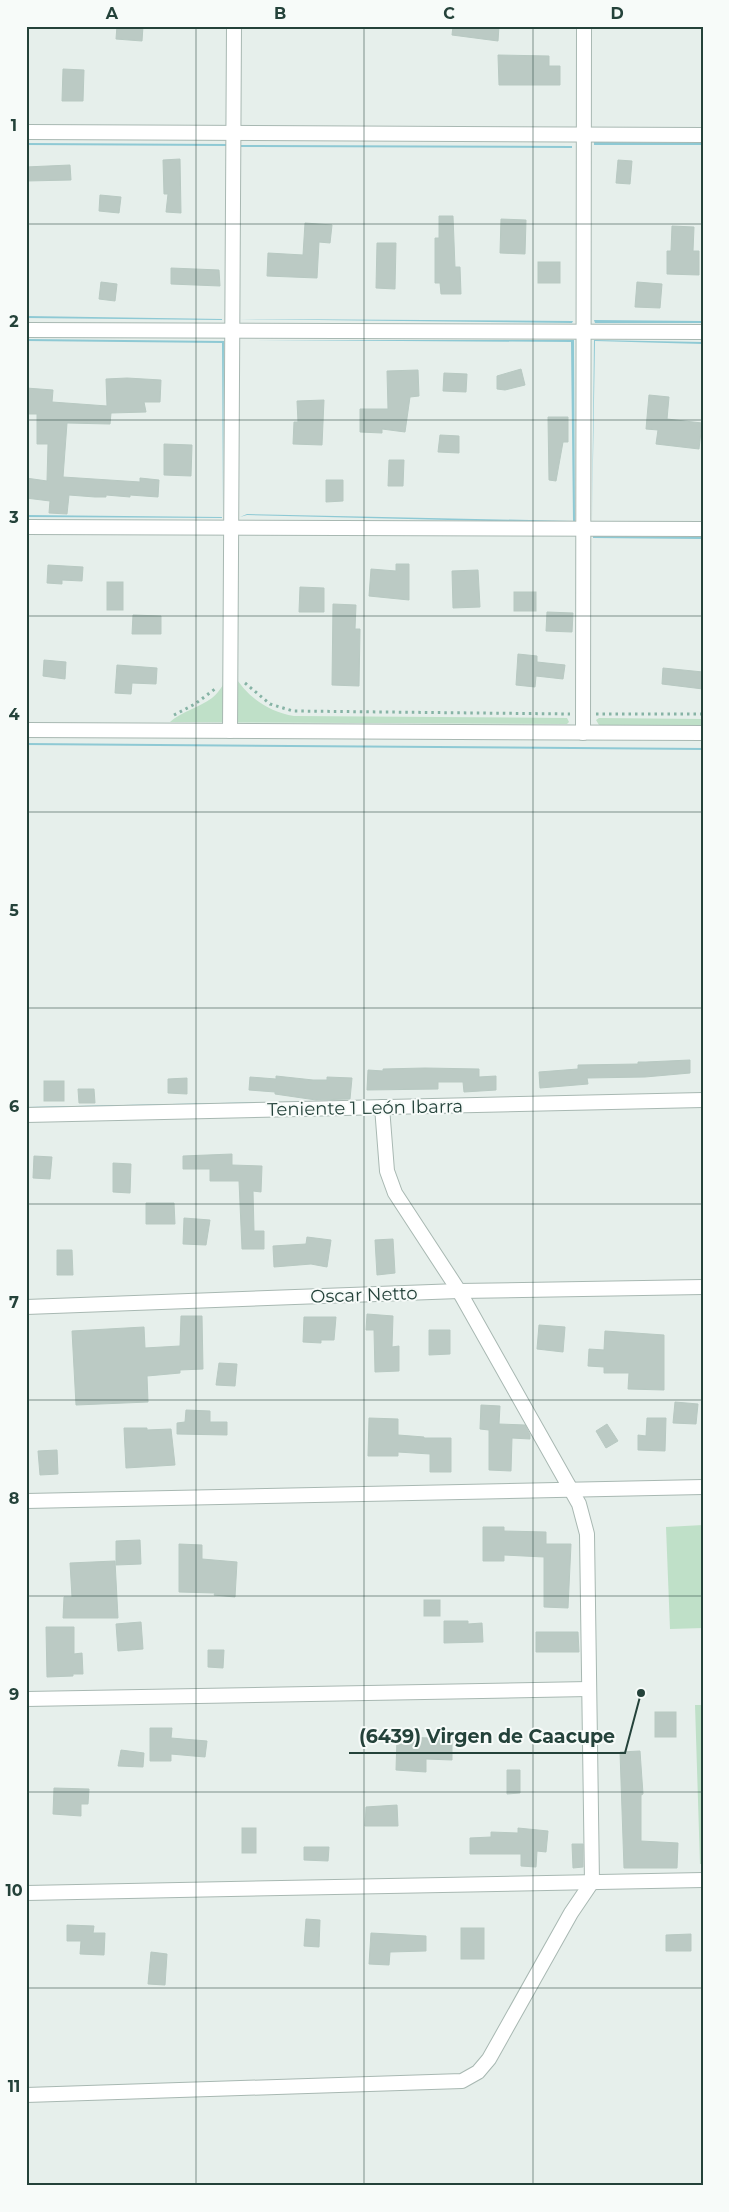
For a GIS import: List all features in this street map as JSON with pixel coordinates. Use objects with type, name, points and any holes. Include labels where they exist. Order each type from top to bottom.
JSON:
[{"type":"street","points":[[230,731],[234,26]]},
{"type":"street","points":[[583,733],[584,26]]},
{"type":"street","points":[[26,132],[703,135]]},
{"type":"street","points":[[26,330],[703,332]]},
{"type":"street","points":[[26,527],[703,529]]},
{"type":"street","points":[[26,730],[703,733]]},
{"type":"street","name":"Teniente 1 León Ibarra","points":[[26,1115],[703,1100]]},
{"type":"street","points":[[26,2095],[462,2081],[478,2072],[490,2058],[572,1912],[592,1882],[587,1534],[579,1504],[459,1291],[396,1193],[387,1170],[382,1107]]},
{"type":"street","name":"Oscar Netto","points":[[26,1307],[459,1291],[703,1287]]},
{"type":"street","points":[[26,1501],[703,1488]]},
{"type":"street","points":[[26,1699],[589,1688]]},
{"type":"street","points":[[26,1893],[703,1880]]},
{"type":"path","points":[[231,659],[249,688],[270,704],[293,712],[703,714]]},
{"type":"path","points":[[166,718],[196,704],[210,695],[220,685]]},
{"type":"green space","points":[[234,675],[252,697],[267,707],[294,716],[567,718],[569,722],[567,724],[170,722],[212,698]]},
{"type":"green space","points":[[599,718],[703,719],[703,725],[599,725],[596,720]]},
{"type":"green space","points":[[703,1525],[703,1628],[670,1629],[666,1527]]},
{"type":"green space","points":[[695,1705],[703,1705],[703,1864],[700,1864]]},
{"type":"water","points":[[594,142],[703,143],[703,145],[594,145]]},
{"type":"water","points":[[26,143],[226,144],[226,146],[26,145]]},
{"type":"water","points":[[240,145],[572,146],[572,148],[240,147]]},
{"type":"water","points":[[26,316],[222,319],[222,320],[26,318]]},
{"type":"water","points":[[239,319],[573,321],[572,323]]},
{"type":"water","points":[[594,320],[703,321],[703,323],[595,323]]},
{"type":"water","points":[[26,339],[224,341],[223,512],[222,343],[26,341]]},
{"type":"water","points":[[241,340],[574,340],[575,523],[247,515],[240,517],[247,514],[573,521],[571,342]]},
{"type":"water","points":[[594,340],[703,342],[703,344],[595,341],[592,520]]},
{"type":"water","points":[[26,515],[222,517],[222,518],[26,517]]},
{"type":"water","points":[[593,536],[703,537],[703,539],[593,538]]},
{"type":"water","points":[[26,743],[703,748],[703,750],[26,745]]},
{"type":"water","points":[[263,1103],[26,1108],[26,1107]]},
{"type":"building","points":[[117,26],[143,26],[142,41],[116,39]]},
{"type":"building","points":[[453,26],[499,26],[498,41],[452,35]]},
{"type":"building","points":[[498,55],[549,56],[549,66],[560,66],[560,85],[499,85]]},
{"type":"building","points":[[63,69],[84,70],[83,101],[62,101]]},
{"type":"building","points":[[180,159],[181,213],[166,212],[168,194],[164,194],[163,160]]},
{"type":"building","points":[[618,160],[632,161],[630,184],[616,183]]},
{"type":"building","points":[[70,165],[71,180],[26,181],[26,167]]},
{"type":"building","points":[[100,195],[121,197],[119,213],[99,211]]},
{"type":"building","points":[[439,216],[453,216],[455,267],[460,267],[461,294],[441,294],[440,283],[435,283],[435,238],[439,238]]},
{"type":"building","points":[[501,219],[526,220],[525,254],[500,253]]},
{"type":"building","points":[[305,223],[332,225],[330,243],[319,242],[317,278],[267,276],[268,253],[303,255]]},
{"type":"building","points":[[672,226],[694,227],[693,251],[699,251],[699,275],[667,274],[667,251],[671,251]]},
{"type":"building","points":[[377,243],[396,243],[395,289],[376,288]]},
{"type":"building","points":[[538,262],[560,262],[560,283],[538,283]]},
{"type":"building","points":[[171,268],[219,270],[220,286],[171,284]]},
{"type":"building","points":[[101,282],[117,284],[115,301],[99,299]]},
{"type":"building","points":[[637,282],[662,284],[660,308],[635,307]]},
{"type":"building","points":[[521,369],[525,385],[505,390],[497,389],[497,376]]},
{"type":"building","points":[[418,370],[419,396],[410,397],[405,432],[382,429],[382,433],[360,432],[360,409],[388,409],[387,371]]},
{"type":"building","points":[[444,373],[467,374],[466,392],[443,391]]},
{"type":"building","points":[[106,379],[161,380],[160,402],[144,402],[146,412],[111,413],[110,424],[67,423],[63,477],[140,482],[140,478],[159,480],[158,497],[69,495],[67,514],[49,513],[50,501],[26,498],[26,478],[47,481],[48,444],[37,444],[37,414],[26,414],[26,388],[53,390],[52,402],[107,406]]},
{"type":"building","points":[[649,395],[669,397],[667,419],[702,423],[699,449],[656,444],[658,430],[646,429]]},
{"type":"building","points":[[324,400],[322,445],[293,444],[294,422],[298,422],[297,401]]},
{"type":"building","points":[[548,417],[568,417],[568,442],[563,442],[556,481],[549,480]]},
{"type":"building","points":[[440,435],[459,436],[459,453],[438,452]]},
{"type":"building","points":[[164,444],[192,445],[191,476],[164,475]]},
{"type":"building","points":[[389,460],[404,460],[403,486],[388,486]]},
{"type":"building","points":[[326,480],[343,480],[343,501],[326,502]]},
{"type":"building","points":[[396,564],[409,564],[409,600],[369,596],[371,569],[396,571]]},
{"type":"building","points":[[48,565],[83,567],[82,581],[62,580],[62,584],[47,583]]},
{"type":"building","points":[[478,570],[480,607],[453,608],[452,571]]},
{"type":"building","points":[[107,582],[123,582],[123,610],[107,610]]},
{"type":"building","points":[[300,587],[324,588],[324,612],[299,612]]},
{"type":"building","points":[[514,592],[536,592],[536,611],[514,611]]},
{"type":"building","points":[[333,604],[356,605],[355,629],[360,629],[359,686],[332,685]]},
{"type":"building","points":[[547,612],[573,613],[572,632],[546,631]]},
{"type":"building","points":[[133,615],[161,616],[161,634],[132,634]]},
{"type":"building","points":[[518,654],[537,656],[537,662],[565,665],[563,679],[536,676],[535,687],[516,685]]},
{"type":"building","points":[[44,660],[66,662],[65,679],[43,676]]},
{"type":"building","points":[[117,665],[157,668],[156,684],[132,683],[131,694],[115,693]]},
{"type":"building","points":[[663,668],[703,672],[703,689],[662,684]]},
{"type":"building","points":[[690,1060],[690,1073],[645,1077],[587,1078],[588,1084],[540,1088],[539,1072],[578,1069],[578,1065],[638,1064],[638,1062]]},
{"type":"building","points":[[383,1069],[479,1069],[479,1077],[496,1076],[496,1090],[464,1092],[463,1082],[438,1082],[438,1089],[367,1090],[368,1070],[383,1071]]},
{"type":"building","points":[[276,1076],[313,1080],[327,1080],[327,1077],[352,1078],[350,1099],[316,1100],[275,1094],[275,1092],[249,1090],[250,1077],[276,1079]]},
{"type":"building","points":[[187,1078],[187,1094],[168,1093],[168,1079]]},
{"type":"building","points":[[44,1081],[64,1081],[64,1101],[44,1101]]},
{"type":"building","points":[[78,1089],[94,1089],[95,1103],[79,1103]]},
{"type":"building","points":[[232,1154],[232,1165],[262,1166],[261,1192],[253,1191],[254,1231],[264,1231],[264,1249],[242,1249],[239,1181],[210,1181],[210,1169],[183,1169],[183,1156]]},
{"type":"building","points":[[34,1156],[52,1157],[50,1179],[33,1178]]},
{"type":"building","points":[[113,1163],[131,1164],[130,1193],[113,1192]]},
{"type":"building","points":[[146,1203],[174,1203],[175,1224],[146,1224]]},
{"type":"building","points":[[184,1218],[210,1220],[206,1245],[183,1244]]},
{"type":"building","points":[[307,1237],[331,1240],[327,1267],[311,1264],[274,1267],[273,1246],[306,1244]]},
{"type":"building","points":[[393,1239],[395,1273],[377,1275],[375,1240]]},
{"type":"building","points":[[57,1250],[72,1250],[73,1275],[57,1275]]},
{"type":"building","points":[[367,1314],[393,1316],[392,1347],[399,1346],[399,1371],[375,1372],[374,1330],[366,1330]]},
{"type":"building","points":[[181,1316],[202,1316],[203,1369],[180,1370],[180,1373],[147,1376],[148,1402],[76,1405],[72,1331],[144,1327],[145,1348],[180,1346]]},
{"type":"building","points":[[304,1317],[336,1317],[334,1340],[321,1340],[321,1343],[303,1342]]},
{"type":"building","points":[[539,1325],[565,1327],[563,1352],[537,1349]]},
{"type":"building","points":[[429,1330],[450,1330],[450,1354],[429,1355]]},
{"type":"building","points":[[605,1331],[664,1335],[664,1390],[628,1389],[629,1373],[604,1373],[604,1367],[588,1366],[589,1349],[604,1350]]},
{"type":"building","points":[[219,1363],[237,1364],[235,1386],[216,1385]]},
{"type":"building","points":[[675,1402],[698,1404],[696,1424],[673,1423]]},
{"type":"building","points":[[481,1405],[500,1406],[499,1424],[525,1425],[530,1435],[530,1439],[512,1438],[511,1471],[489,1470],[489,1430],[480,1429]]},
{"type":"building","points":[[186,1410],[210,1411],[210,1422],[227,1422],[227,1435],[177,1434],[177,1423],[185,1422]]},
{"type":"building","points":[[369,1418],[398,1419],[398,1435],[424,1438],[451,1438],[451,1472],[430,1472],[430,1454],[398,1452],[398,1456],[368,1456]]},
{"type":"building","points":[[647,1418],[666,1418],[665,1451],[638,1450],[638,1435],[646,1436]]},
{"type":"building","points":[[607,1424],[618,1441],[606,1448],[596,1431]]},
{"type":"building","points":[[124,1428],[147,1428],[147,1430],[171,1429],[175,1465],[126,1468]]},
{"type":"building","points":[[57,1450],[58,1474],[40,1475],[38,1451]]},
{"type":"building","points":[[483,1527],[504,1527],[504,1531],[546,1532],[546,1544],[571,1544],[568,1608],[544,1607],[544,1557],[504,1555],[504,1561],[483,1561]]},
{"type":"building","points":[[140,1540],[141,1564],[116,1565],[116,1541]]},
{"type":"building","points":[[179,1544],[202,1545],[202,1559],[237,1562],[235,1597],[214,1595],[215,1593],[179,1592]]},
{"type":"building","points":[[115,1561],[118,1618],[63,1618],[64,1597],[72,1597],[70,1563]]},
{"type":"building","points":[[424,1600],[440,1600],[440,1616],[424,1616]]},
{"type":"building","points":[[444,1621],[468,1621],[468,1624],[482,1623],[483,1642],[444,1643]]},
{"type":"building","points":[[141,1622],[143,1649],[118,1651],[116,1624]]},
{"type":"building","points":[[46,1627],[74,1627],[74,1654],[82,1653],[83,1674],[47,1677]]},
{"type":"building","points":[[536,1632],[578,1632],[579,1652],[536,1652]]},
{"type":"building","points":[[208,1650],[224,1650],[223,1668],[208,1667]]},
{"type":"building","points":[[655,1712],[676,1712],[676,1737],[655,1737]]},
{"type":"building","points":[[150,1728],[172,1728],[171,1738],[207,1741],[205,1757],[171,1754],[171,1761],[150,1761]]},
{"type":"building","points":[[431,1733],[452,1733],[452,1760],[426,1759],[426,1772],[396,1770],[397,1737],[431,1738]]},
{"type":"building","points":[[121,1750],[144,1753],[143,1767],[118,1766]]},
{"type":"building","points":[[640,1751],[643,1794],[641,1795],[641,1841],[678,1843],[677,1868],[624,1868],[620,1752]]},
{"type":"building","points":[[507,1770],[520,1770],[520,1793],[507,1794]]},
{"type":"building","points":[[54,1788],[89,1789],[88,1804],[81,1804],[81,1816],[53,1814]]},
{"type":"building","points":[[397,1805],[398,1826],[365,1826],[366,1807]]},
{"type":"building","points":[[242,1828],[256,1828],[256,1853],[242,1853]]},
{"type":"building","points":[[518,1828],[548,1831],[546,1852],[537,1851],[536,1867],[521,1866],[521,1854],[470,1854],[470,1838],[491,1837],[491,1832],[518,1833]]},
{"type":"building","points":[[572,1844],[583,1844],[583,1867],[573,1868]]},
{"type":"building","points":[[304,1847],[329,1847],[328,1861],[304,1860]]},
{"type":"building","points":[[306,1919],[320,1920],[319,1947],[304,1946]]},
{"type":"building","points":[[67,1925],[94,1926],[93,1933],[105,1933],[104,1955],[80,1954],[81,1941],[67,1941]]},
{"type":"building","points":[[461,1928],[484,1928],[484,1959],[461,1959]]},
{"type":"building","points":[[371,1933],[426,1936],[426,1951],[390,1952],[389,1965],[369,1964]]},
{"type":"building","points":[[691,1934],[691,1951],[666,1951],[666,1935]]},
{"type":"building","points":[[151,1952],[167,1954],[165,1985],[148,1984]]},
{"type":"place","name":"(6439) Virgen de Caacupe","points":[[641,1693]]}]
